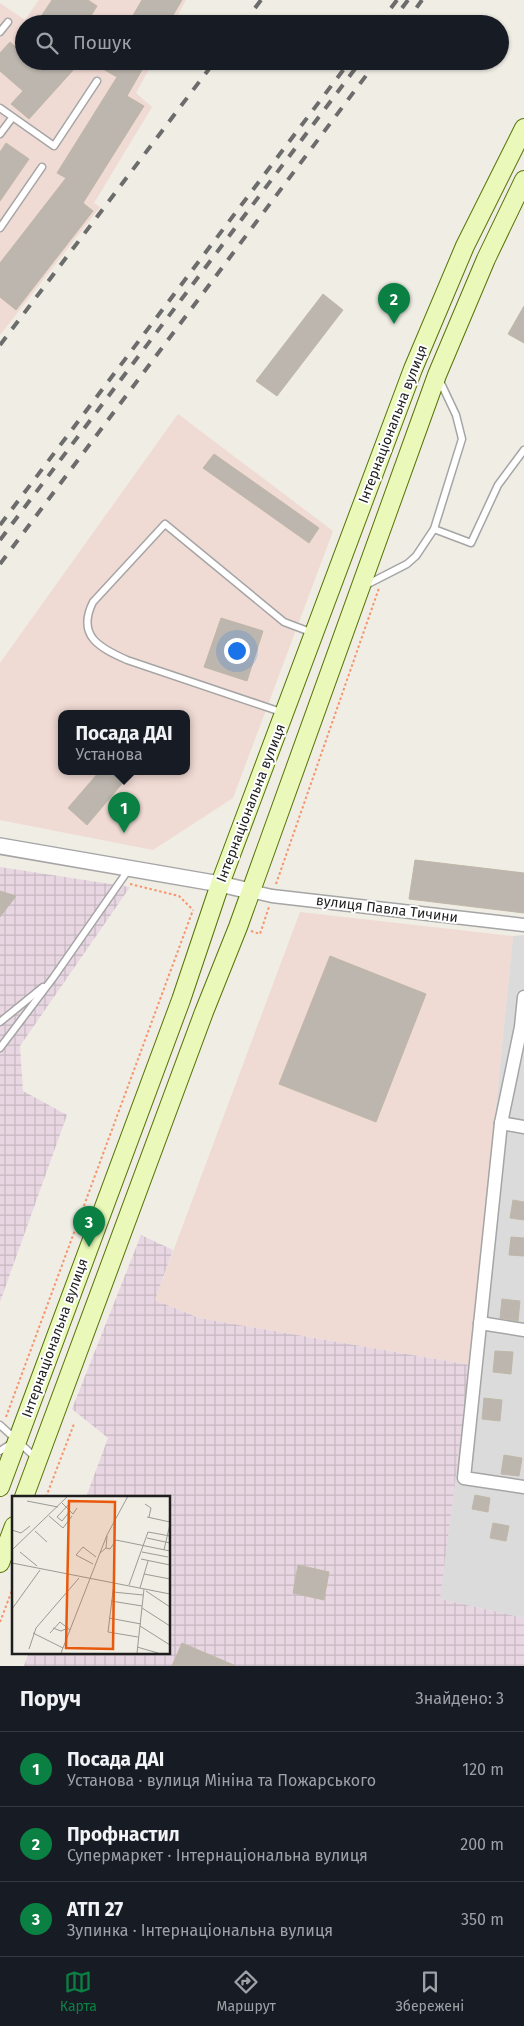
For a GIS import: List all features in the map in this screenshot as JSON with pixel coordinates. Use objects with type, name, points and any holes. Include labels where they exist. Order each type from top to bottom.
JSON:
[{"type":"main road","name":"Інтернаціональна вулиця","points":[[0,1487],[181,1000],[220,884],[413,369],[465,246],[524,128]]},
{"type":"main road","name":"Інтернаціональна вулиця","points":[[24,1496],[204,1012],[238,927],[358,589],[437,374],[486,259],[524,180]]},
{"type":"main road","points":[[0,1563],[12,1531]]},
{"type":"street","points":[[0,846],[129,870],[220,884],[250,891]]},
{"type":"street","name":"вулиця Павла Тичини","points":[[250,891],[272,896],[524,925]]},
{"type":"street","points":[[524,997],[523,1027],[501,1123],[464,1478],[524,1487]]},
{"type":"street","points":[[501,1123],[524,1127]]},
{"type":"street","points":[[480,1323],[524,1330]]},
{"type":"lane","points":[[0,32],[8,22]]},
{"type":"lane","points":[[0,108],[54,146],[97,81]]},
{"type":"lane","points":[[0,134],[12,118]]},
{"type":"lane","points":[[0,228],[42,167]]},
{"type":"lane","points":[[358,589],[384,576],[416,556],[434,529],[462,440],[456,415],[437,374]]},
{"type":"lane","points":[[434,529],[471,543],[498,486],[524,450]]},
{"type":"lane","points":[[284,713],[127,660],[102,648],[94,641],[88,628],[87,618],[89,610],[93,602],[165,524],[284,622],[314,634]]},
{"type":"lane","points":[[0,1048],[53,978],[129,870]]},
{"type":"lane","points":[[0,1022],[53,978]]},
{"type":"lane","points":[[1,1426],[18,1439],[38,1460]]},
{"type":"lane","points":[[0,1450],[18,1439]]},
{"type":"path","points":[[238,927],[260,934],[384,576]]},
{"type":"path","points":[[1,1426],[193,910],[179,896],[120,882]]},
{"type":"path","points":[[46,1496],[74,1424]]},
{"type":"path","points":[[0,1622],[12,1590]]},
{"type":"shaded area","points":[[39,0],[186,0],[178,15],[28,15]]},
{"type":"shaded area","points":[[0,3],[18,15],[15,15],[15,70],[148,70],[136,93],[152,107],[94,203],[100,207],[0,335]]},
{"type":"shaded area","points":[[178,414],[333,531],[233,798],[153,850],[0,820],[0,663]]},
{"type":"shaded area","points":[[0,867],[130,887],[20,1046],[23,1091],[67,1115],[0,1302]]},
{"type":"shaded area","points":[[300,912],[513,936],[470,1365],[199,1318],[155,1300]]},
{"type":"shaded area","points":[[524,935],[524,1618],[439,1599],[470,1365],[513,936]]},
{"type":"shaded area","points":[[141,1235],[173,1250],[155,1300],[199,1318],[470,1365],[440,1599],[524,1618],[524,1666],[24,1666],[28,1654],[170,1654],[170,1496],[86,1496],[108,1438],[72,1409]]},
{"type":"building","points":[[52,0],[88,0],[97,6],[92,15],[42,15]]},
{"type":"building","points":[[142,0],[182,0],[173,15],[133,15]]},
{"type":"building","points":[[10,42],[15,46],[15,70],[73,70],[29,119],[11,104],[23,91],[0,71],[0,53]]},
{"type":"building","points":[[105,70],[142,70],[127,96],[144,106],[83,203],[93,211],[16,310],[0,297],[0,263],[66,178],[57,173],[117,77]]},
{"type":"building","points":[[6,143],[29,159],[0,201],[0,152]]},
{"type":"building","points":[[323,294],[343,310],[277,396],[256,381]]},
{"type":"building","points":[[524,306],[524,343],[508,334]]},
{"type":"building","points":[[214,454],[319,528],[309,543],[203,468]]},
{"type":"building","points":[[221,618],[263,631],[247,681],[204,667]]},
{"type":"building","points":[[96,775],[129,775],[87,825],[68,808]]},
{"type":"building","points":[[415,860],[524,873],[524,913],[409,899]]},
{"type":"building","points":[[0,891],[16,896],[0,917]]},
{"type":"building","points":[[330,956],[426,994],[376,1122],[279,1084]]},
{"type":"building","points":[[513,1200],[524,1202],[524,1220],[510,1218]]},
{"type":"building","points":[[511,1237],[524,1238],[524,1256],[509,1255]]},
{"type":"building","points":[[502,1299],[520,1301],[518,1321],[500,1318]]},
{"type":"building","points":[[495,1351],[513,1352],[511,1374],[493,1372]]},
{"type":"building","points":[[484,1398],[502,1400],[500,1421],[482,1419]]},
{"type":"building","points":[[504,1455],[522,1458],[519,1476],[501,1474]]},
{"type":"building","points":[[475,1495],[490,1498],[488,1512],[472,1509]]},
{"type":"building","points":[[493,1523],[509,1526],[506,1541],[490,1538]]},
{"type":"building","points":[[298,1565],[329,1572],[324,1600],[293,1593]]},
{"type":"building","points":[[182,1643],[236,1666],[172,1666]]},
{"type":"railway","points":[[250,15],[261,0]]},
{"type":"railway","points":[[386,15],[397,0]]},
{"type":"railway","points":[[397,15],[408,0]]},
{"type":"railway","points":[[411,15],[422,0]]},
{"type":"railway","points":[[0,345],[208,70]]},
{"type":"railway","points":[[0,525],[343,70]]},
{"type":"railway","points":[[0,540],[354,70]]},
{"type":"railway","points":[[0,564],[370,70]]},
{"type":"place","name":"Профнастил","points":[[394,324]]},
{"type":"place","name":"Посада ДАІ","points":[[124,833]]},
{"type":"place","name":"АТП 27","points":[[89,1247]]}]
